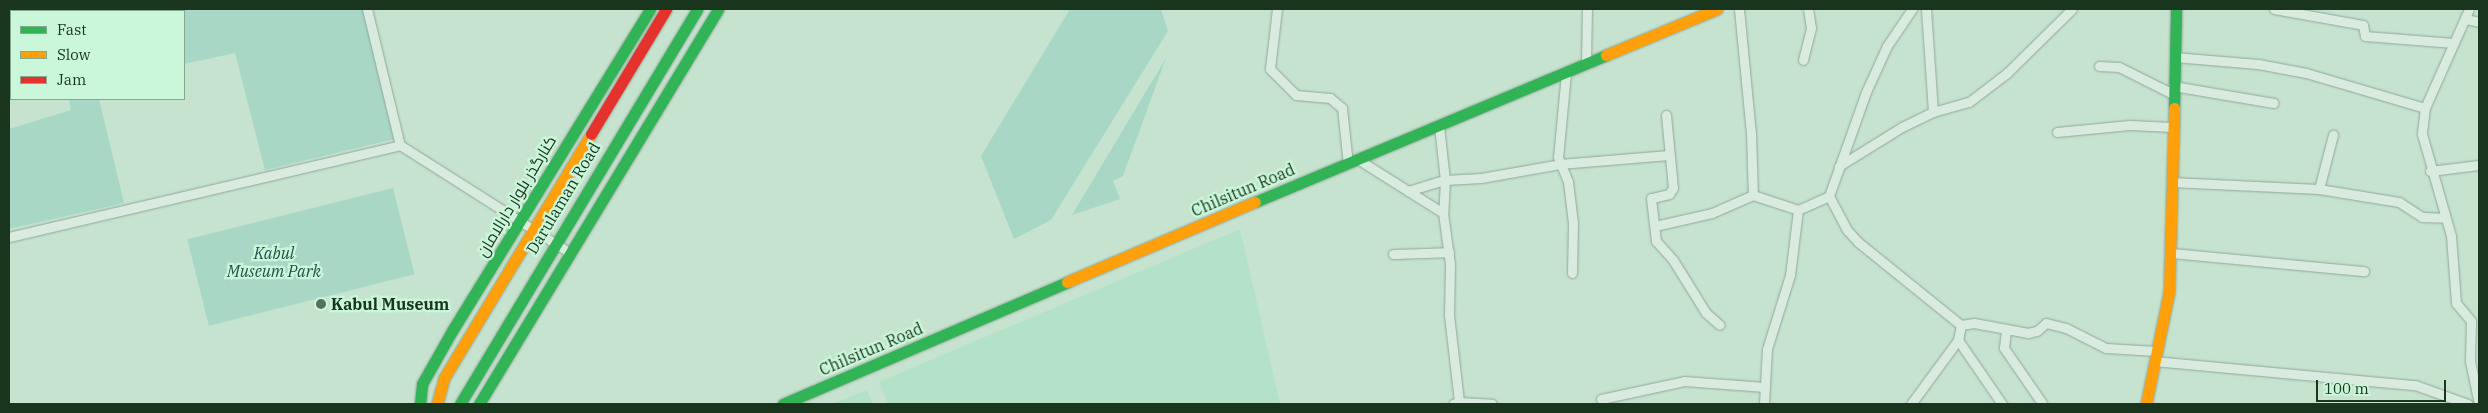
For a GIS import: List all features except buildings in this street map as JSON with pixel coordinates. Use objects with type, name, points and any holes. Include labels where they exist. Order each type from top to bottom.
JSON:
[{"type":"main road","name":"کنارگذر بلوار دارالامان","points":[[420,404],[419,393],[433,364],[650,9]]},
{"type":"main road","name":"Darulaman Road","points":[[437,404],[444,378],[666,9]]},
{"type":"main road","name":"Darulaman Road","points":[[460,404],[697,9]]},
{"type":"main road","points":[[479,404],[718,9]]},
{"type":"main road","name":"Chilsitun Road","points":[[783,404],[1717,9]]},
{"type":"main road","points":[[2146,404],[2169,292],[2172,252],[2171,182],[2176,9]]},
{"type":"main road","points":[[414,404],[429,404]]},
{"type":"street","points":[[367,9],[400,145],[570,253]]},
{"type":"street","points":[[1277,9],[1270,68],[1296,95],[1330,98],[1342,108],[1348,164]]},
{"type":"street","points":[[1586,64],[1587,9]]},
{"type":"street","points":[[1739,9],[1751,133],[1753,195]]},
{"type":"street","points":[[1803,60],[1811,28],[1808,9]]},
{"type":"street","points":[[1912,9],[1887,46],[1829,196],[1847,230],[1858,242],[1961,325],[1974,323],[2006,331],[2028,333],[2037,331],[2046,323],[2066,328],[2106,348],[2155,356],[2415,385],[2465,404]]},
{"type":"street","points":[[1926,9],[1934,112]]},
{"type":"street","points":[[1839,166],[1934,112],[1969,102],[2007,73],[2072,9]]},
{"type":"street","points":[[2274,9],[2363,25],[2365,36],[2454,43]]},
{"type":"street","points":[[2469,9],[2425,108],[2422,134],[2430,171],[2450,236],[2456,303],[2470,321],[2479,404]]},
{"type":"street","points":[[2466,19],[2479,22]]},
{"type":"street","points":[[2174,57],[2258,64],[2306,73],[2425,108]]},
{"type":"street","points":[[2099,66],[2119,67],[2173,90],[2274,103]]},
{"type":"street","points":[[1566,73],[1560,164],[1568,182],[1572,214],[1572,272]]},
{"type":"street","points":[[1666,115],[1673,188],[1669,194],[1651,198],[1658,245],[1673,260],[1706,313],[1720,325]]},
{"type":"street","points":[[2057,132],[2130,125],[2172,127]]},
{"type":"street","points":[[1439,126],[1444,180],[1443,213],[1449,252],[1448,315],[1458,403],[1492,404]]},
{"type":"street","points":[[2319,189],[2333,135]]},
{"type":"street","points":[[9,237],[400,145]]},
{"type":"street","points":[[1408,190],[1444,180],[1480,178],[1560,164],[1669,155]]},
{"type":"street","points":[[1360,160],[1443,213]]},
{"type":"street","points":[[2430,171],[2479,165]]},
{"type":"street","points":[[2171,182],[2319,189],[2399,202],[2422,217],[2445,218]]},
{"type":"street","points":[[1655,226],[1712,213],[1753,195],[1798,210],[1829,196]]},
{"type":"street","points":[[1764,404],[1767,349],[1790,275],[1798,210]]},
{"type":"street","points":[[1393,254],[1449,252]]},
{"type":"street","points":[[2172,252],[2364,271]]},
{"type":"street","points":[[1911,404],[1958,340],[1961,325]]},
{"type":"street","points":[[2006,331],[2004,348],[2042,403]]},
{"type":"street","points":[[1958,340],[2002,404]]},
{"type":"street","points":[[1601,399],[1684,381],[1765,387]]},
{"type":"green space","points":[[9,9],[44,10],[10,10],[9,92]]},
{"type":"green space","points":[[90,9],[363,9],[394,139],[265,170],[235,53],[185,64],[185,10]]},
{"type":"green space","points":[[1070,9],[1161,9],[1168,31],[1051,220],[1014,239],[981,156]]},
{"type":"green space","points":[[1166,58],[1123,176],[1113,181],[1120,199],[1072,215]]},
{"type":"green space","points":[[69,100],[99,100],[124,203],[9,229],[9,129],[71,110]]},
{"type":"green space","name":"Kabul Museum Park","points":[[393,188],[415,274],[209,326],[187,239]]},
{"type":"green space","points":[[1240,229],[1280,404],[888,404],[879,382]]},
{"type":"green space","points":[[867,390],[873,404],[832,404]]},
{"type":"traffic: fast","points":[[420,404],[422,384],[452,331],[650,9]]},
{"type":"traffic: fast","points":[[460,404],[697,9]]},
{"type":"traffic: fast","points":[[479,404],[718,9]]},
{"type":"traffic: fast","points":[[2174,108],[2176,9]]},
{"type":"traffic: fast","points":[[1255,202],[1606,55]]},
{"type":"traffic: fast","points":[[783,404],[1067,282]]},
{"type":"traffic: slow","points":[[1606,55],[1717,9]]},
{"type":"traffic: slow","points":[[2146,404],[2169,292],[2174,108]]},
{"type":"traffic: slow","points":[[437,404],[444,378],[591,134]]},
{"type":"traffic: slow","points":[[1067,282],[1255,202]]},
{"type":"traffic: jam","points":[[591,134],[666,9]]},
{"type":"place","name":"Kabul Museum","points":[[321,304]]}]
